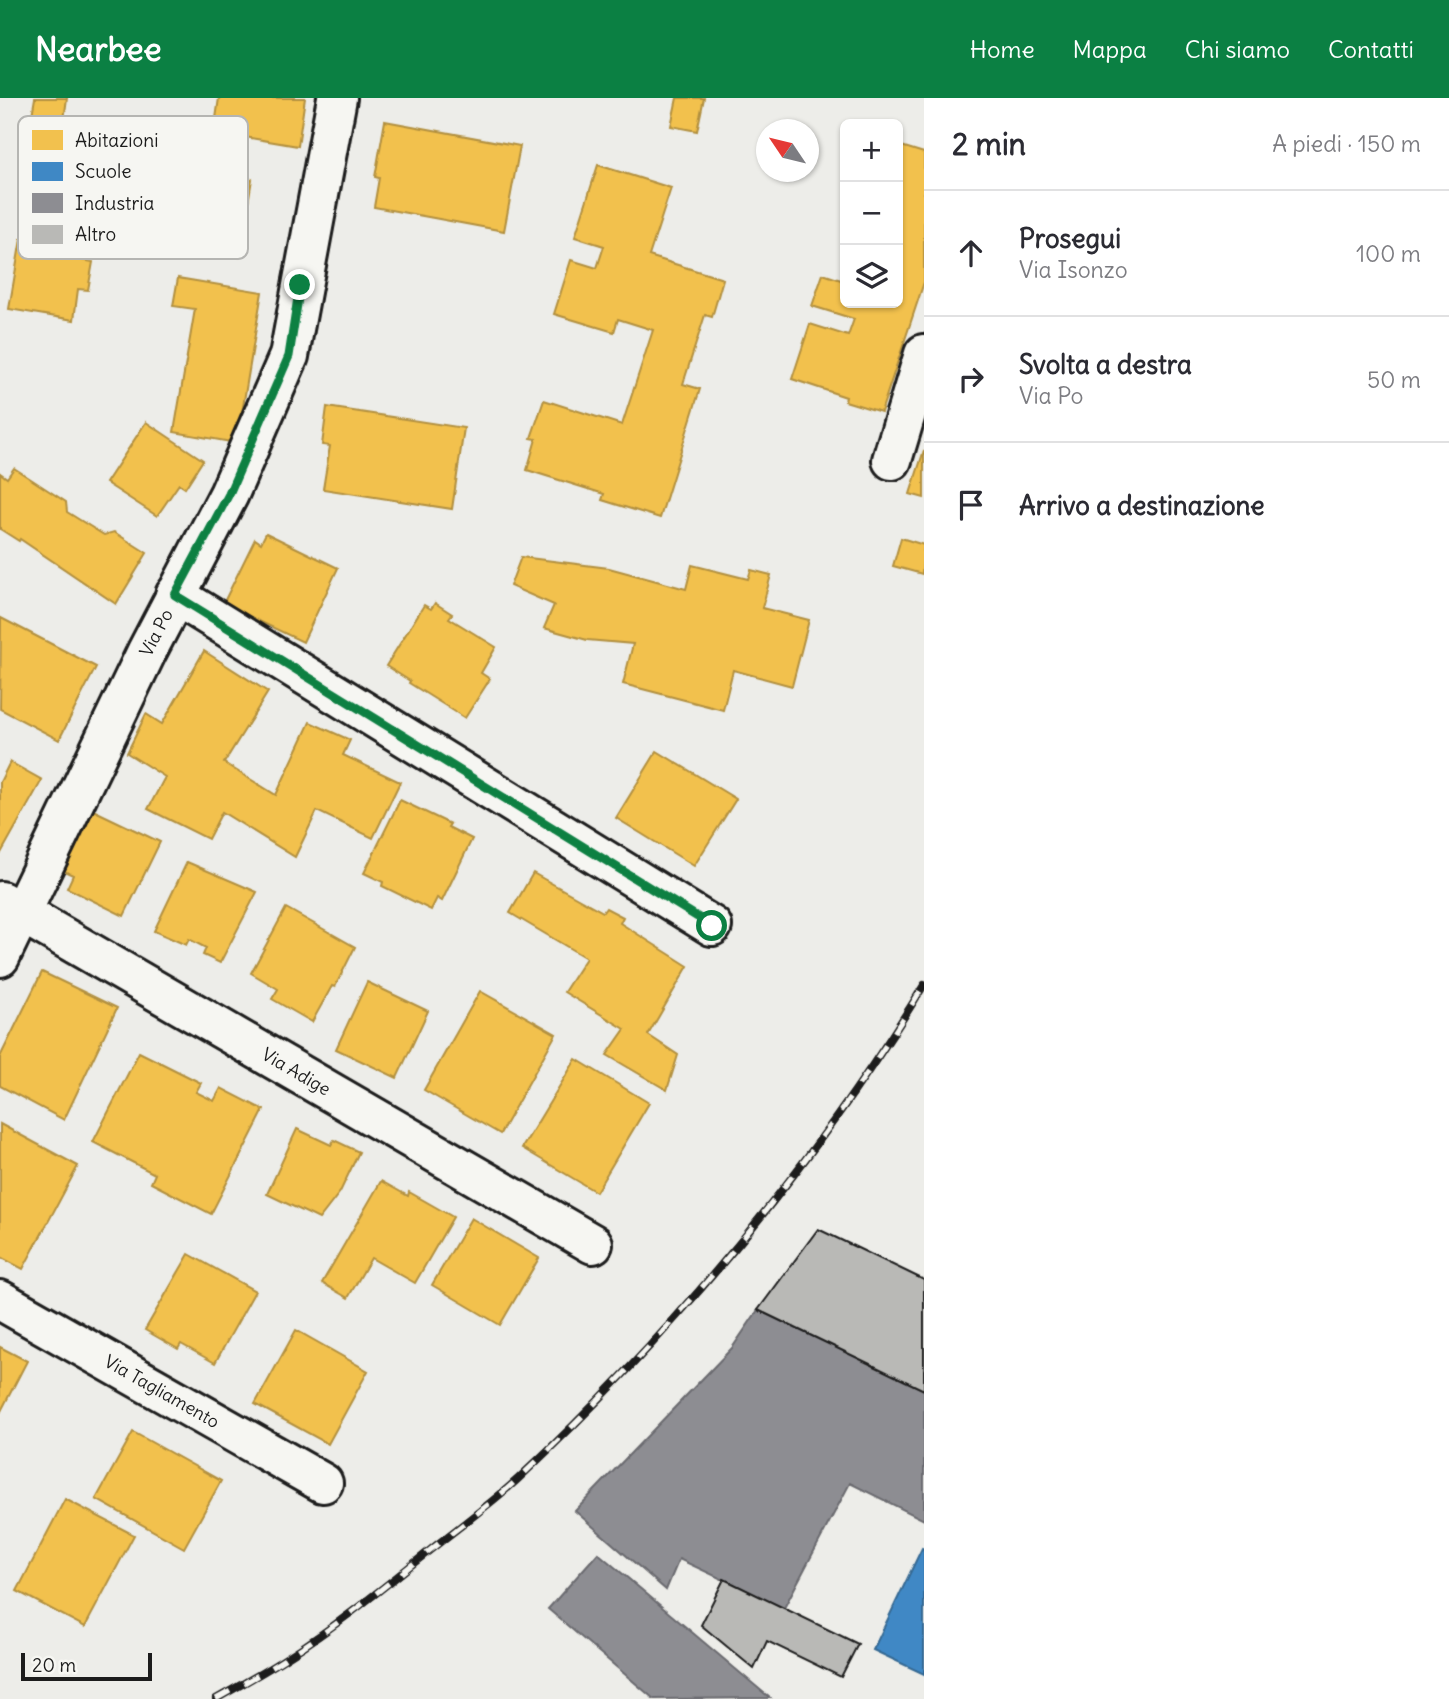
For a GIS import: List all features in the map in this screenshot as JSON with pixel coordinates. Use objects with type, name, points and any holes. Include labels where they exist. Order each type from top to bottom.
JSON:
[{"type":"street","name":"Via Po","points":[[0,957],[11,906],[229,494],[289,356],[337,98]]},
{"type":"street","points":[[892,460],[924,354]]},
{"type":"street","points":[[175,595],[712,926]]},
{"type":"street","name":"Via Adige","points":[[11,906],[593,1244]]},
{"type":"street","name":"Via Tagliamento","points":[[0,1300],[323,1483]]},
{"type":"building: Abitazioni","points":[[35,98],[67,98],[65,116],[32,115]]},
{"type":"building: Abitazioni","points":[[219,98],[305,98],[298,146],[248,138],[248,116],[216,116]]},
{"type":"building: Abitazioni","points":[[677,98],[704,98],[697,131],[671,126]]},
{"type":"building: Abitazioni","points":[[385,121],[520,146],[504,231],[374,207],[379,178],[375,177]]},
{"type":"building: Abitazioni","points":[[903,147],[924,153],[924,282],[881,412],[845,401],[846,397],[792,379],[810,324],[848,336],[854,319],[812,306],[823,274],[840,280],[840,308],[903,308]]},
{"type":"building: Abitazioni","points":[[598,165],[671,188],[649,256],[723,279],[712,317],[705,315],[683,384],[700,389],[660,518],[602,500],[604,494],[527,470],[536,439],[531,438],[544,400],[622,425],[653,330],[618,319],[614,332],[554,314],[571,260],[597,268],[604,246],[575,237]]},
{"type":"building: Abitazioni","points":[[248,178],[252,179],[248,203]]},
{"type":"building: Abitazioni","points":[[18,256],[18,259],[75,259],[93,262],[88,290],[78,289],[74,320],[9,309]]},
{"type":"building: Abitazioni","points":[[178,278],[262,292],[237,443],[174,432],[195,309],[173,306]]},
{"type":"building: Abitazioni","points":[[327,407],[464,428],[452,509],[323,489],[330,446],[322,445]]},
{"type":"building: Abitazioni","points":[[146,422],[203,460],[185,488],[179,484],[157,516],[106,483]]},
{"type":"building: Abitazioni","points":[[924,450],[924,498],[910,494]]},
{"type":"building: Abitazioni","points":[[14,468],[66,502],[67,512],[104,535],[114,532],[147,553],[116,604],[20,539],[19,541],[0,529],[0,473],[7,478]]},
{"type":"building: Abitazioni","points":[[266,533],[338,568],[303,642],[223,604],[255,539],[261,543]]},
{"type":"building: Abitazioni","points":[[901,538],[924,545],[922,574],[893,566]]},
{"type":"building: Abitazioni","points":[[521,557],[609,568],[686,589],[692,565],[748,579],[751,570],[771,575],[762,608],[809,620],[792,686],[733,670],[723,710],[623,684],[633,644],[587,640],[544,628],[554,605],[510,586]]},
{"type":"building: Abitazioni","points":[[435,603],[452,614],[449,618],[496,647],[481,673],[490,679],[465,718],[386,666],[424,605],[431,609]]},
{"type":"building: Abitazioni","points":[[1,618],[96,667],[59,740],[0,709]]},
{"type":"building: Abitazioni","points":[[204,651],[268,692],[224,763],[276,795],[310,722],[350,740],[343,755],[400,782],[373,838],[317,811],[295,857],[222,812],[208,839],[148,809],[165,777],[127,753],[146,714],[162,724]]},
{"type":"building: Abitazioni","points":[[657,751],[736,799],[694,866],[616,818]]},
{"type":"building: Abitazioni","points":[[10,762],[42,780],[0,855],[0,782]]},
{"type":"building: Abitazioni","points":[[400,800],[450,824],[448,827],[472,839],[442,901],[437,898],[431,910],[382,886],[383,882],[364,873]]},
{"type":"building: Abitazioni","points":[[93,810],[160,842],[124,916],[67,888],[73,875],[64,871]]},
{"type":"building: Abitazioni","points":[[187,862],[257,892],[220,963],[203,955],[206,948],[189,939],[186,945],[154,931]]},
{"type":"building: Abitazioni","points":[[533,873],[603,912],[606,908],[623,917],[620,923],[688,966],[648,1035],[678,1055],[667,1090],[607,1055],[625,1029],[564,992],[586,958],[510,913]]},
{"type":"building: Abitazioni","points":[[286,908],[355,947],[335,987],[332,986],[312,1022],[272,999],[278,989],[251,973]]},
{"type":"building: Abitazioni","points":[[42,972],[117,1008],[64,1120],[0,1086],[0,1057]]},
{"type":"building: Abitazioni","points":[[367,982],[428,1011],[397,1078],[336,1049]]},
{"type":"building: Abitazioni","points":[[480,991],[556,1034],[500,1134],[424,1090]]},
{"type":"building: Abitazioni","points":[[139,1052],[201,1083],[196,1092],[214,1101],[221,1088],[264,1110],[211,1214],[151,1183],[155,1174],[93,1142]]},
{"type":"building: Abitazioni","points":[[576,1059],[649,1103],[596,1192],[522,1148]]},
{"type":"building: Abitazioni","points":[[0,1124],[78,1166],[23,1269],[0,1257]]},
{"type":"building: Abitazioni","points":[[297,1129],[331,1145],[334,1140],[359,1152],[340,1192],[319,1219],[267,1194]]},
{"type":"building: Abitazioni","points":[[381,1181],[408,1196],[409,1192],[453,1217],[415,1283],[371,1258],[348,1298],[322,1283]]},
{"type":"building: Abitazioni","points":[[471,1218],[539,1258],[500,1325],[432,1285]]},
{"type":"building: Abitazioni","points":[[189,1254],[255,1291],[215,1363],[181,1344],[178,1349],[145,1330]]},
{"type":"building: Abitazioni","points":[[296,1330],[368,1371],[328,1444],[255,1404]]},
{"type":"building: Abitazioni","points":[[0,1347],[27,1361],[0,1413]]},
{"type":"building: Abitazioni","points":[[133,1432],[221,1481],[184,1548],[96,1499]]},
{"type":"building: Abitazioni","points":[[65,1499],[134,1535],[85,1627],[17,1591]]},
{"type":"building: Scuole","points":[[922,1548],[924,1549],[924,1674],[873,1650]]},
{"type":"building: Industria","points":[[758,1310],[924,1390],[924,1520],[850,1483],[784,1608],[679,1559],[666,1590],[575,1511],[732,1348]]},
{"type":"building: Industria","points":[[598,1553],[770,1698],[654,1699],[548,1609]]},
{"type":"building: Altro","points":[[818,1229],[924,1280],[924,1390],[758,1310]]},
{"type":"building: Altro","points":[[724,1579],[858,1644],[841,1677],[767,1641],[754,1669],[701,1625]]},
{"type":"railway","points":[[216,1699],[325,1632],[497,1497],[576,1422],[632,1365],[738,1245],[836,1118],[924,985]]},
{"type":"route","points":[[300,285],[289,356],[229,494],[175,595],[712,926]]}]
